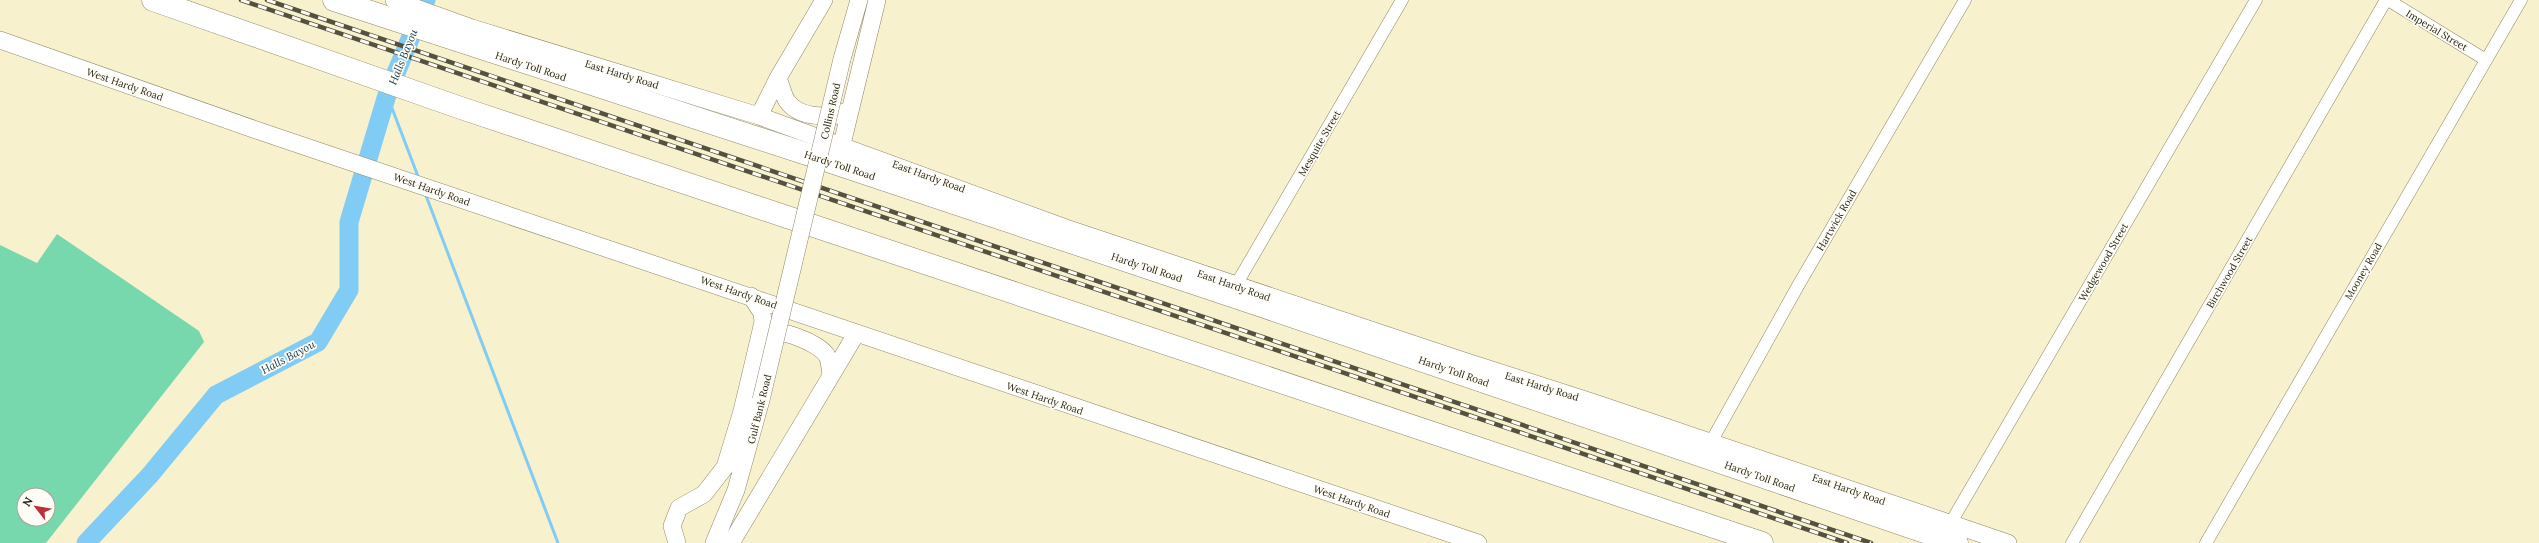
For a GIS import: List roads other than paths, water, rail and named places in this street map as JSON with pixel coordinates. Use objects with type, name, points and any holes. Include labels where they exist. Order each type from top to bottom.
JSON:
[{"type":"highway","points":[[153,0],[458,107],[1762,543]]},
{"type":"highway","name":"Hardy Toll Road","points":[[334,0],[354,7],[474,38],[819,158],[1253,303],[1954,533]]},
{"type":"main road","name":"East Hardy Road","points":[[394,0],[474,38],[759,116],[842,144],[1066,228],[1711,442],[1954,533],[2008,543]]},
{"type":"main road","points":[[759,116],[778,78],[824,0]]},
{"type":"main road","name":"Collins Road","points":[[792,270],[842,59],[859,0]]},
{"type":"main road","points":[[842,144],[877,0]]},
{"type":"main road","name":"West Hardy Road","points":[[0,40],[262,132],[751,296],[856,334],[1478,543]]},
{"type":"main road","points":[[778,78],[787,101],[798,112],[822,117],[839,115],[852,98]]},
{"type":"main road","name":"Gulf Bank Road","points":[[714,543],[736,490],[761,400],[792,270]]},
{"type":"main road","points":[[677,543],[672,526],[679,508],[704,494],[725,467],[763,322],[762,313],[751,296]]},
{"type":"main road","points":[[758,341],[766,333],[775,332],[814,343],[827,356],[831,375]]},
{"type":"main road","points":[[731,543],[856,334]]},
{"type":"street","name":"Mesquite Street","points":[[1236,285],[1402,0]]},
{"type":"street","name":"Hartwick Road","points":[[1711,442],[1799,284],[1965,0]]},
{"type":"street","name":"Wedgewood Street","points":[[1954,533],[2256,0]]},
{"type":"street","name":"Imperial Street","points":[[2387,0],[2486,60]]},
{"type":"street","name":"Birchwood Street","points":[[2072,543],[2387,0]]},
{"type":"street","name":"Mooney Road","points":[[2206,543],[2521,0]]},
{"type":"waterway","name":"Halls Bayou","points":[[86,543],[150,475],[216,395],[318,342],[349,290],[349,222],[387,95],[426,0]]},
{"type":"waterway","points":[[387,95],[419,179]]},
{"type":"waterway","points":[[425,193],[558,543]]},
{"type":"railway","points":[[241,0],[1847,543]]},
{"type":"railway","points":[[267,0],[1871,543]]}]
